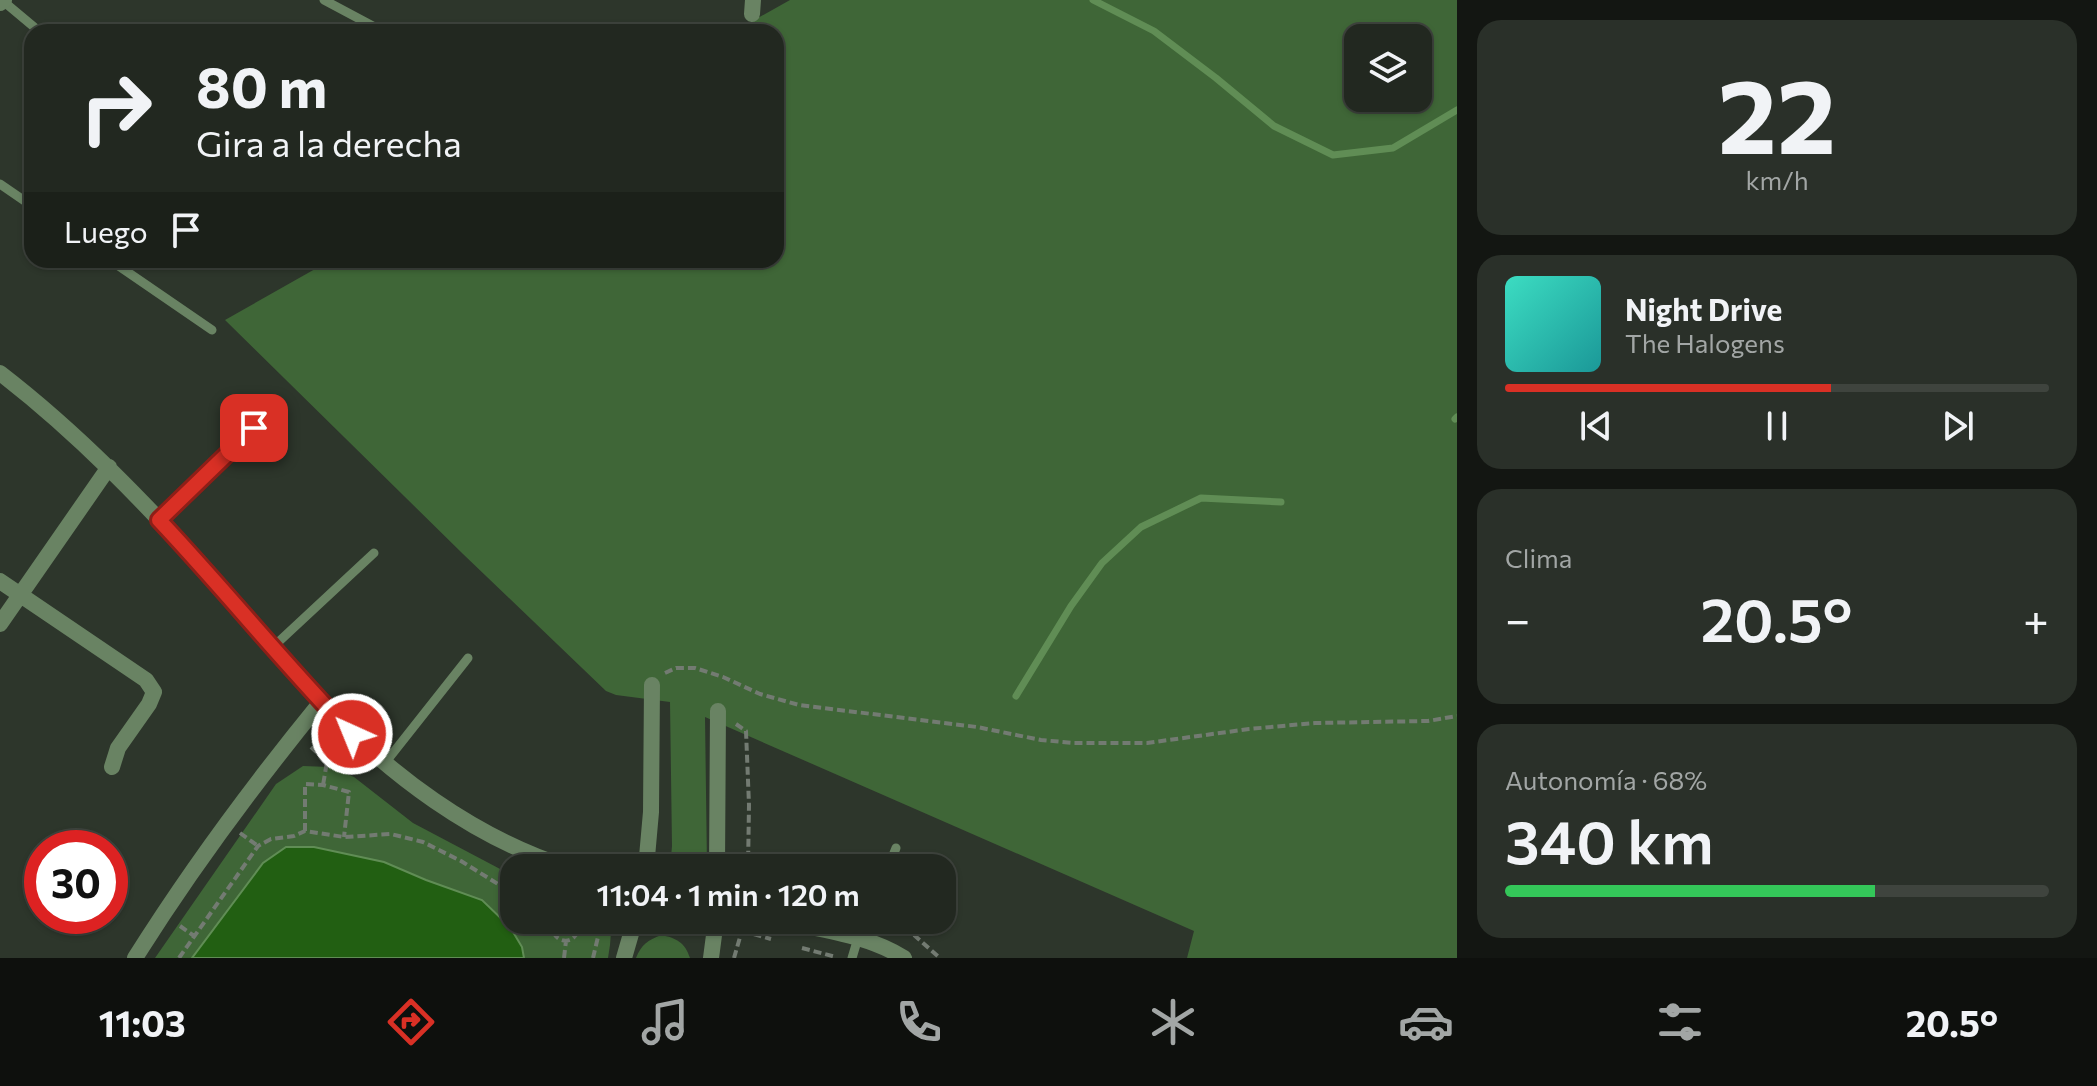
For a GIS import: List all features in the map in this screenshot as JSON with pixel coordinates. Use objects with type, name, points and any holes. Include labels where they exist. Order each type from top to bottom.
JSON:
[{"type":"street","points":[[0,373],[70,430],[109,467],[214,578],[352,734],[432,798],[485,831],[533,854]]},
{"type":"street","points":[[0,624],[109,467]]},
{"type":"street","points":[[0,581],[146,680],[154,692],[118,748],[112,767]]},
{"type":"street","points":[[647,854],[651,812],[652,685]]},
{"type":"street","points":[[135,958],[162,914],[218,836],[321,702]]},
{"type":"street","points":[[717,854],[718,711]]},
{"type":"street","points":[[624,958],[631,934]]},
{"type":"street","points":[[711,958],[714,934]]},
{"type":"street","points":[[840,934],[888,948],[904,958]]},
{"type":"lane","points":[[324,0],[369,24]]},
{"type":"lane","points":[[2,1],[30,24]]},
{"type":"lane","points":[[0,184],[24,200]]},
{"type":"lane","points":[[122,268],[212,330]]},
{"type":"lane","points":[[159,520],[254,428]]},
{"type":"lane","points":[[273,647],[374,553]]},
{"type":"lane","points":[[385,763],[468,658]]},
{"type":"lane","points":[[894,854],[896,848]]},
{"type":"lane","points":[[852,958],[860,934]]},
{"type":"path","points":[[652,685],[666,672],[676,668],[695,668],[760,694],[799,705],[977,727],[1041,740],[1074,743],[1147,743],[1276,726],[1372,721],[1400,723],[1457,716]]},
{"type":"path","points":[[718,711],[746,731],[748,854]]},
{"type":"path","points":[[296,733],[327,762],[323,785]]},
{"type":"path","points":[[305,831],[305,784],[323,785],[349,792],[344,837]]},
{"type":"path","points":[[179,958],[258,846],[271,839],[305,831],[344,837],[391,834],[423,842],[500,885]]},
{"type":"path","points":[[554,934],[562,941],[570,940],[577,934]]},
{"type":"path","points":[[593,958],[599,934]]},
{"type":"path","points":[[734,958],[741,934]]},
{"type":"path","points":[[564,958],[566,941]]},
{"type":"shaded area","points":[[790,0],[1457,0],[1457,958],[1187,958],[1194,931],[705,717],[707,854],[671,854],[670,702],[606,691],[225,320],[317,268],[784,268],[784,24],[747,24]]},
{"type":"shaded area","points":[[303,766],[329,767],[354,777],[413,823],[500,869],[500,932],[426,880],[384,862],[263,863],[192,958],[155,958],[276,784]]},
{"type":"shaded area","points":[[286,847],[314,847],[384,862],[482,900],[500,917],[500,934],[514,934],[524,958],[192,958],[263,863]]},
{"type":"shaded area","points":[[503,934],[611,934],[608,958],[524,958],[522,947]]},
{"type":"shaded area","points":[[661,935],[679,942],[690,958],[636,958],[646,944]]},
{"type":"waterway","points":[[1093,0],[1154,31],[1274,126],[1333,155],[1393,148],[1457,110]]},
{"type":"waterway","points":[[1016,696],[1071,606],[1102,563],[1141,527],[1201,498],[1281,502]]},
{"type":"route","points":[[254,428],[159,520],[352,734]]}]
